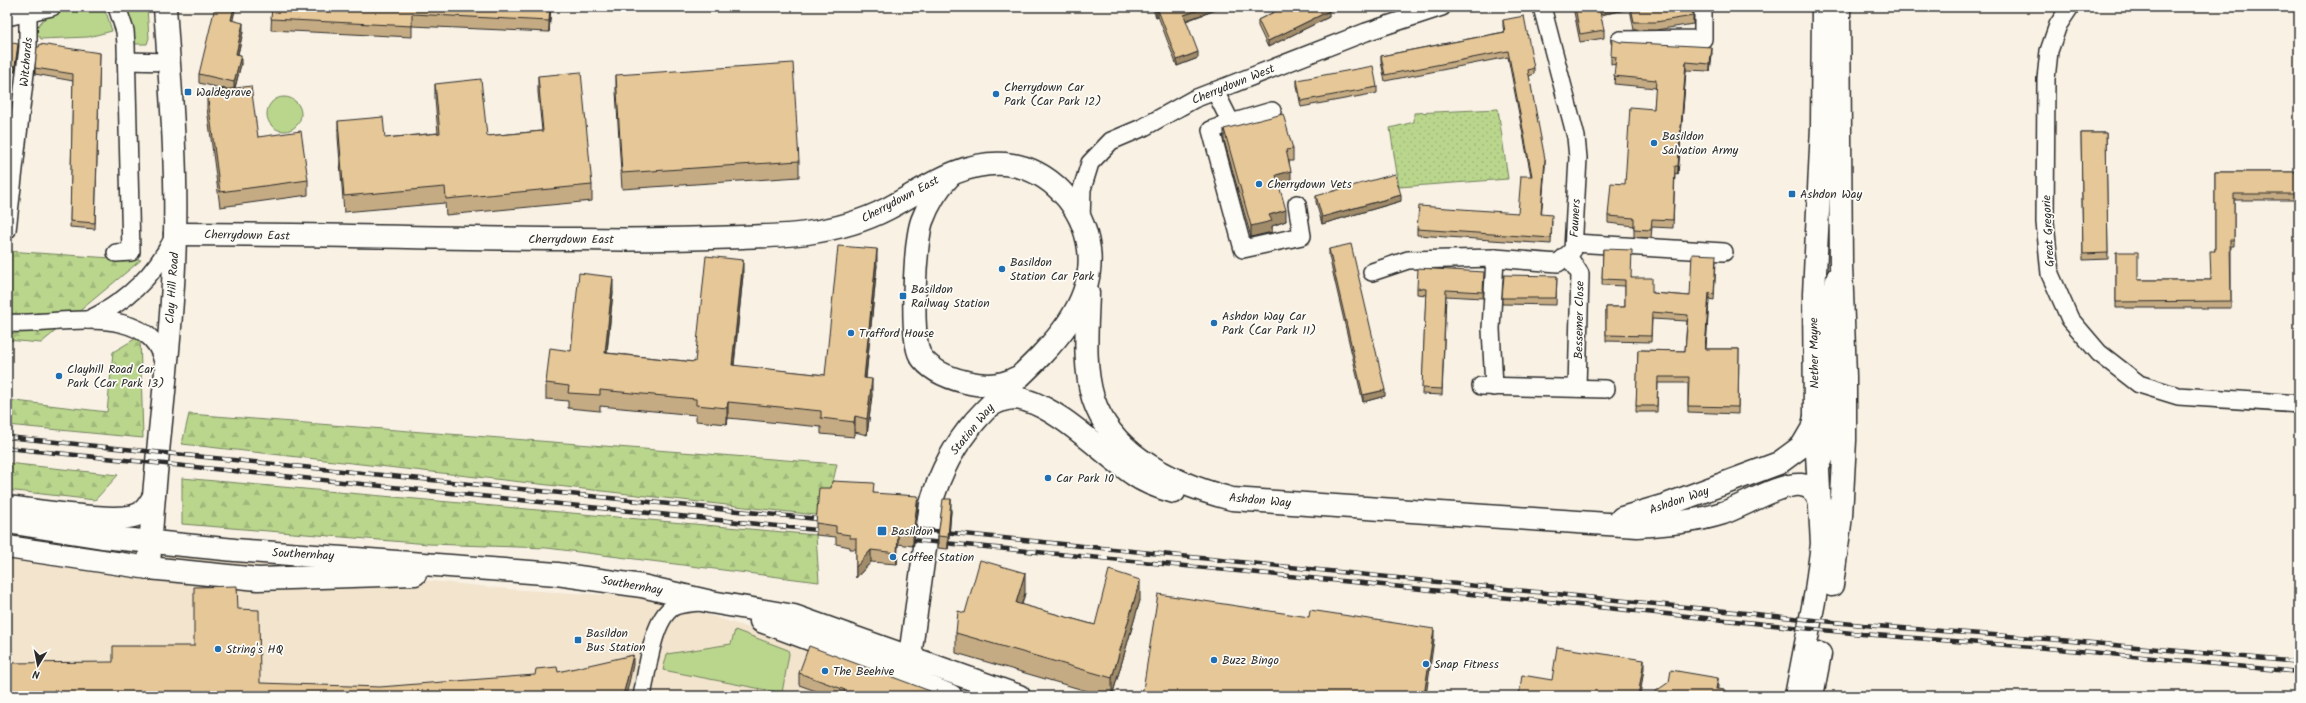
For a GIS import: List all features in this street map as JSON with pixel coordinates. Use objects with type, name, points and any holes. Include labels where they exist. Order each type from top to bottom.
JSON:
[{"type":"street","points":[[7,17],[28,14],[52,7]]},
{"type":"street","points":[[116,253],[131,252],[125,31],[117,7]]},
{"type":"street","name":"Clay Hill Road","points":[[149,568],[152,498],[165,380],[175,234],[169,62],[165,7]]},
{"type":"street","name":"Cherrydown West","points":[[1081,220],[1082,189],[1085,176],[1090,163],[1099,151],[1111,141],[1144,127],[1194,99],[1215,90],[1412,11],[1442,7]]},
{"type":"street","name":"Fauners","points":[[1542,7],[1576,137],[1578,158],[1571,250]]},
{"type":"street","points":[[1620,40],[1703,39],[1702,7]]},
{"type":"street","name":"Nether Mayne","points":[[1812,696],[1841,516],[1845,377],[1841,265],[1827,7]]},
{"type":"street","name":"Nether Mayne","points":[[1796,696],[1816,592],[1822,544],[1815,417],[1814,294],[1827,7]]},
{"type":"street","name":"Great Gregorie","points":[[2070,7],[2058,25],[2050,51],[2046,79],[2045,222],[2050,274],[2070,319],[2099,353],[2139,384],[2178,396],[2299,404]]},
{"type":"street","name":"Witchards","points":[[7,230],[28,47],[28,14]]},
{"type":"street","points":[[126,61],[169,62]]},
{"type":"street","points":[[1215,90],[1231,123]]},
{"type":"street","points":[[1272,111],[1211,130],[1243,249],[1302,236],[1297,204]]},
{"type":"street","name":"Cherrydown East","points":[[175,234],[664,240],[805,233],[864,220],[954,172],[988,164],[1023,167],[1041,176],[1058,188],[1072,204],[1081,220],[1089,248],[1090,268],[1088,279]]},
{"type":"street","name":"Cherrydown East","points":[[954,172],[934,195],[921,223],[916,278],[916,343],[920,354],[929,365],[956,380],[990,385],[1010,382],[1020,376]]},
{"type":"street","points":[[88,320],[113,307],[139,287],[168,248],[175,234]]},
{"type":"street","points":[[1372,272],[1408,260],[1495,258],[1558,263],[1571,250],[1724,252]]},
{"type":"street","name":"Bessemer Close","points":[[1571,250],[1580,274],[1577,388]]},
{"type":"street","points":[[1495,258],[1488,386],[1606,389]]},
{"type":"street","points":[[1818,467],[1825,451],[1829,418],[1829,320],[1841,265]]},
{"type":"street","name":"Ashdon Way","points":[[1088,279],[1086,349],[1088,368],[1093,398],[1108,426],[1121,443],[1158,470],[1201,491],[1232,499],[1637,526],[1669,524],[1722,513],[1785,487],[1818,467]]},
{"type":"street","name":"Station Way","points":[[910,656],[930,504],[944,466],[956,445],[989,406],[1020,376],[1070,321],[1080,306],[1088,279]]},
{"type":"street","points":[[7,323],[34,324],[88,320],[115,322],[143,332],[161,354],[165,380]]},
{"type":"street","points":[[989,406],[1008,399],[1029,401],[1058,417],[1134,475],[1156,486],[1191,496],[1232,499]]},
{"type":"street","name":"Ashdon Way","points":[[1586,522],[1612,520],[1634,515],[1765,470],[1785,459],[1802,446],[1812,428],[1815,417]]},
{"type":"street","name":"Ashdon Way","points":[[1785,487],[1794,485],[1809,487],[1815,492],[1821,505]]},
{"type":"street","points":[[7,507],[117,519],[140,514],[147,508],[152,498]]},
{"type":"street","name":"Southernhay","points":[[7,522],[102,537],[242,551],[565,574],[635,584],[711,602],[794,616],[1019,696]]},
{"type":"street","name":"Southernhay","points":[[102,537],[132,547],[141,552],[149,568]]},
{"type":"street","name":"Southernhay","points":[[7,547],[149,568],[258,579],[289,580],[504,569]]},
{"type":"street","points":[[642,696],[656,636],[666,612],[675,606],[711,602]]},
{"type":"street","name":"Southernhay","points":[[711,602],[884,668],[951,696]]},
{"type":"street","points":[[884,668],[900,666],[910,656],[915,674],[926,686]]},
{"type":"street","points":[[960,696],[963,686],[968,683],[987,684]]},
{"type":"shaded area","points":[[7,538],[141,550],[507,589],[654,598],[849,659],[933,696],[7,696]]},
{"type":"green space","points":[[82,7],[100,7],[107,15],[112,31],[88,37],[41,39],[37,34],[38,27],[47,17]]},
{"type":"green space","points":[[124,7],[147,7],[149,38],[147,44],[131,44]]},
{"type":"green space","points":[[281,97],[287,97],[296,102],[300,108],[300,120],[296,126],[287,131],[281,131],[272,126],[267,117],[267,111],[272,102]]},
{"type":"green space","points":[[1498,109],[1508,179],[1399,187],[1390,128],[1414,122],[1414,113]]},
{"type":"green space","points":[[7,251],[141,260],[41,343],[7,340]]},
{"type":"green space","points":[[140,336],[143,438],[7,425],[7,400],[107,412],[113,352]]},
{"type":"green space","points":[[189,414],[837,464],[825,516],[182,444]]},
{"type":"green space","points":[[7,463],[118,475],[95,500],[7,490]]},
{"type":"green space","points":[[182,478],[816,535],[819,582],[547,548],[429,544],[182,524]]},
{"type":"green space","points":[[735,630],[788,650],[789,654],[782,693],[663,670],[667,654],[731,644]]},
{"type":"building","points":[[215,7],[234,7],[231,20],[243,23],[236,54],[241,55],[234,82],[199,74]]},
{"type":"building","points":[[272,7],[550,7],[549,21],[412,14],[412,26],[271,19]]},
{"type":"building","points":[[1155,7],[1207,7],[1184,15],[1198,52],[1177,60],[1158,10],[1156,11]]},
{"type":"building","points":[[1284,7],[1327,7],[1329,11],[1268,41],[1258,20]]},
{"type":"building","points":[[1575,7],[1602,7],[1599,8],[1604,30],[1580,34]]},
{"type":"building","points":[[1631,7],[1691,7],[1693,16],[1656,22],[1634,22]]},
{"type":"building","points":[[1524,16],[1534,68],[1528,70],[1545,159],[1541,214],[1552,215],[1551,238],[1417,229],[1419,206],[1518,213],[1521,176],[1532,176],[1508,51],[1385,75],[1381,56],[1505,32],[1503,20]]},
{"type":"building","points":[[1612,39],[1620,42],[1712,47],[1710,64],[1686,62],[1678,166],[1675,166],[1673,220],[1652,219],[1651,230],[1634,229],[1634,218],[1608,216],[1611,183],[1625,184],[1630,107],[1654,109],[1656,80],[1614,76],[1616,57],[1611,56]]},
{"type":"building","points":[[7,42],[18,44],[15,66],[7,65]]},
{"type":"building","points":[[40,44],[100,53],[95,223],[70,221],[73,74],[35,68],[37,47],[39,47]]},
{"type":"building","points":[[793,63],[799,161],[622,173],[616,75]]},
{"type":"building","points":[[1373,66],[1377,87],[1301,101],[1297,80]]},
{"type":"building","points":[[581,72],[592,185],[446,199],[445,187],[344,196],[338,121],[383,117],[385,138],[440,133],[435,84],[481,79],[487,136],[543,131],[538,76]]},
{"type":"building","points":[[251,86],[258,137],[301,131],[308,180],[220,192],[207,92]]},
{"type":"building","name":"Cherrydown Vets","points":[[1283,114],[1293,149],[1286,150],[1291,171],[1276,175],[1286,210],[1269,215],[1272,221],[1251,226],[1224,129]]},
{"type":"building","points":[[2081,133],[2106,133],[2108,253],[2083,254]]},
{"type":"building","points":[[2215,172],[2299,172],[2299,194],[2234,194],[2234,240],[2230,240],[2231,301],[2116,302],[2116,252],[2138,252],[2138,280],[2211,280],[2210,251],[2215,251]]},
{"type":"building","points":[[1395,174],[1401,195],[1322,217],[1316,196]]},
{"type":"building","points":[[1351,244],[1385,390],[1363,395],[1329,249]]},
{"type":"building","name":"Trafford House","points":[[838,246],[877,249],[864,378],[872,379],[867,419],[855,416],[854,422],[821,418],[821,411],[728,402],[727,408],[696,405],[696,399],[600,390],[600,395],[568,393],[569,386],[546,383],[550,348],[571,351],[579,273],[613,277],[605,353],[695,362],[706,256],[743,260],[732,365],[825,375]]},
{"type":"building","points":[[1603,249],[1632,250],[1631,278],[1652,278],[1652,293],[1690,296],[1692,254],[1716,255],[1714,294],[1709,293],[1705,349],[1739,349],[1738,407],[1688,406],[1689,377],[1658,377],[1657,406],[1636,406],[1638,350],[1685,351],[1688,315],[1652,312],[1651,336],[1606,335],[1606,307],[1625,307],[1625,280],[1602,279]]},
{"type":"building","points":[[1418,268],[1484,272],[1483,292],[1446,290],[1442,389],[1422,388],[1426,289],[1417,288]]},
{"type":"building","points":[[1504,275],[1557,276],[1556,298],[1502,298]]},
{"type":"building","points":[[832,481],[874,483],[873,493],[918,496],[913,534],[898,533],[897,553],[871,550],[856,567],[856,538],[850,538],[850,535],[836,533],[836,526],[816,523],[819,488],[831,488]]},
{"type":"building","points":[[943,499],[951,499],[948,537],[938,536]]},
{"type":"building","points":[[980,560],[1025,573],[1016,603],[1095,625],[1109,570],[1140,580],[1112,678],[956,633],[958,611],[965,613]]},
{"type":"building","points":[[237,586],[238,609],[259,610],[260,683],[380,687],[535,675],[536,669],[557,667],[558,672],[633,655],[623,696],[7,696],[7,663],[113,662],[113,646],[194,646],[194,587]]},
{"type":"building","points":[[1158,594],[1309,617],[1310,610],[1434,629],[1424,696],[1142,696]]},
{"type":"building","points":[[809,646],[930,691],[929,696],[843,696],[845,690],[799,673]]},
{"type":"building","points":[[1557,647],[1644,660],[1638,696],[1519,696],[1522,675],[1552,680]]},
{"type":"building","points":[[1671,670],[1718,678],[1716,689],[1725,690],[1724,696],[1649,696],[1669,682]]},
{"type":"railway","points":[[7,437],[827,520]]},
{"type":"railway","points":[[7,448],[827,531]]},
{"type":"railway","points":[[904,528],[1863,625],[2060,640],[2299,662]]},
{"type":"railway","points":[[902,539],[1363,583],[1862,634],[2059,649],[2299,672]]},
{"type":"place","name":"Waldegrave","points":[[188,92]]},
{"type":"place","name":"Cherrydown Car Park (Car Park 12)","points":[[996,94]]},
{"type":"place","name":"Basildon Salvation Army","points":[[1654,143]]},
{"type":"place","name":"Cherrydown Vets","points":[[1259,184]]},
{"type":"place","name":"Ashdon Way","points":[[1792,194]]},
{"type":"place","name":"Basildon Station Car Park","points":[[1002,269]]},
{"type":"place","name":"Basildon Railway Station","points":[[903,296]]},
{"type":"place","name":"Ashdon Way Car Park (Car Park 11)","points":[[1214,323]]},
{"type":"place","name":"Trafford House","points":[[851,333]]},
{"type":"place","name":"Clayhill Road Car Park (Car Park 13)","points":[[59,376]]},
{"type":"place","name":"Car Park 10","points":[[1048,478]]},
{"type":"place","name":"Basildon","points":[[882,531]]},
{"type":"place","name":"Coffee Station","points":[[893,557]]},
{"type":"place","name":"Basildon Bus Station","points":[[578,640]]},
{"type":"place","name":"String's HQ","points":[[218,649]]},
{"type":"place","name":"Buzz Bingo","points":[[1214,660]]},
{"type":"place","name":"Snap Fitness","points":[[1426,664]]},
{"type":"place","name":"The Beehive","points":[[825,671]]}]
